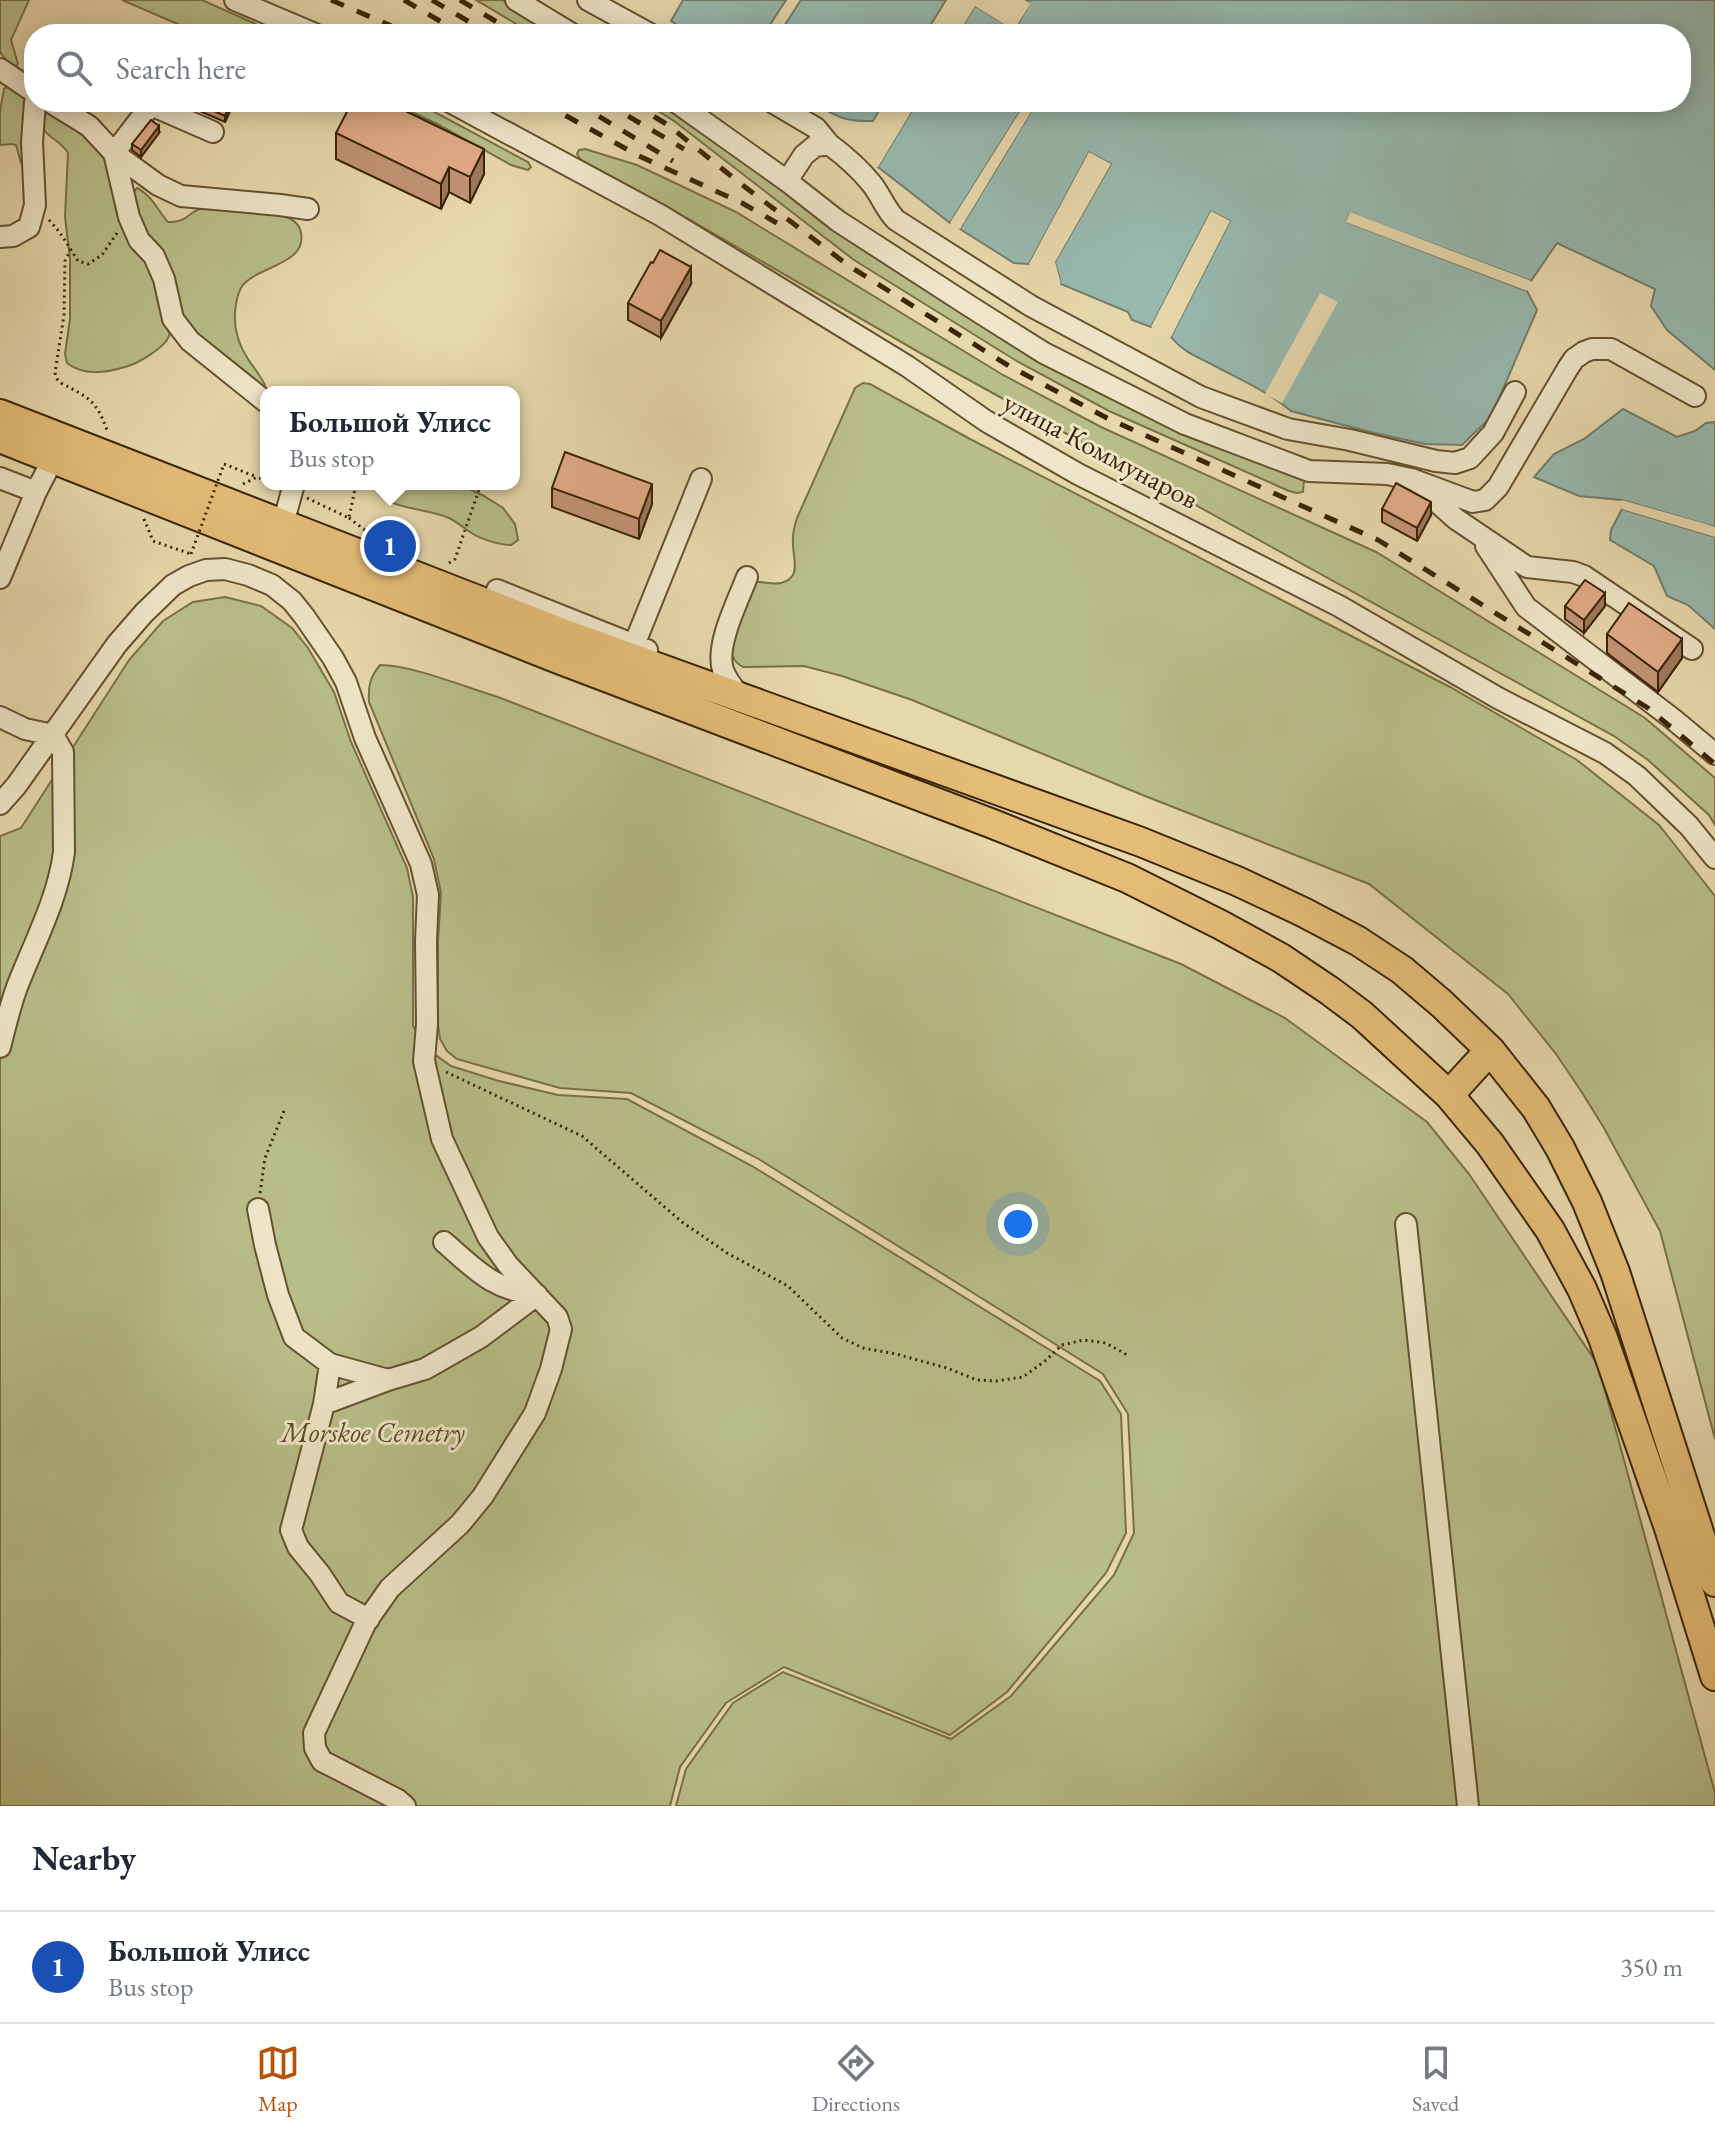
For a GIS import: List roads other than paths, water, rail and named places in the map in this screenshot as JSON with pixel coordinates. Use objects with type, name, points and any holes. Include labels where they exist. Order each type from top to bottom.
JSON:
[{"type":"highway","points":[[0,414],[565,634],[735,690],[1141,842],[1303,912],[1358,941],[1402,970],[1490,1050],[1536,1108],[1560,1148],[1587,1202],[1615,1272],[1715,1582]]},
{"type":"highway","points":[[0,438],[556,658],[1127,878],[1281,958],[1362,1015],[1449,1095],[1490,1144],[1550,1230],[1582,1289],[1603,1338],[1669,1528],[1715,1676]]},
{"type":"highway","points":[[1449,1095],[1490,1050]]},
{"type":"street","points":[[235,0],[291,24]]},
{"type":"street","points":[[516,0],[556,24]]},
{"type":"street","points":[[588,0],[632,24]]},
{"type":"street","points":[[0,69],[24,85]]},
{"type":"street","points":[[0,237],[13,236],[29,227],[35,205],[32,142],[34,112]]},
{"type":"street","points":[[66,112],[89,126],[114,153],[158,185],[181,196],[308,209]]},
{"type":"street","points":[[114,153],[146,112]]},
{"type":"street","points":[[169,112],[213,132]]},
{"type":"street","name":"улица Коммунаров","points":[[469,112],[660,215],[907,366],[986,421],[1078,474],[1339,606],[1498,698],[1605,753],[1637,776],[1689,826],[1715,858]]},
{"type":"street","points":[[690,112],[838,221],[1044,353],[1185,424],[1309,471],[1387,474],[1411,479],[1473,502],[1485,500],[1498,487],[1574,359],[1592,349],[1611,349],[1695,396]]},
{"type":"street","points":[[789,112],[816,128],[829,144],[848,158],[872,184],[896,220],[1031,306],[1201,397],[1288,429],[1455,463],[1470,458],[1493,433],[1515,392]]},
{"type":"street","points":[[787,181],[804,155],[815,146],[829,144]]},
{"type":"street","points":[[114,153],[129,217],[139,240],[154,256],[164,279],[173,319],[199,349],[260,397]]},
{"type":"street","points":[[0,578],[53,459]]},
{"type":"street","points":[[0,478],[36,492]]},
{"type":"street","points":[[634,645],[701,479]]},
{"type":"street","points":[[1411,479],[1456,519],[1527,567],[1584,576],[1692,649]]},
{"type":"street","points":[[283,524],[292,490]]},
{"type":"street","points":[[1479,536],[1526,607],[1715,754]]},
{"type":"street","points":[[0,804],[144,613],[173,585],[189,576],[206,570],[225,569],[272,585],[292,601],[317,634],[346,682],[365,738],[421,864],[428,895],[424,1061],[442,1139],[488,1237],[508,1265],[557,1317],[561,1329],[555,1359],[535,1413],[483,1496],[460,1524],[390,1588],[369,1619],[314,1733],[315,1748],[322,1761],[405,1806]]},
{"type":"street","points":[[735,690],[721,660],[722,650],[747,577]]},
{"type":"street","points":[[497,590],[735,690]]},
{"type":"street","points":[[0,717],[25,729],[53,735],[63,752],[64,852],[50,906],[16,990],[0,1047]]},
{"type":"street","points":[[258,1209],[278,1295],[294,1337],[330,1364],[388,1380]]},
{"type":"street","points":[[1406,1224],[1468,1806]]},
{"type":"street","points":[[444,1242],[472,1268],[498,1286],[537,1295]]},
{"type":"street","points":[[324,1404],[425,1369],[481,1337],[537,1295]]},
{"type":"street","points":[[330,1364],[324,1404],[291,1530],[298,1547],[339,1603],[369,1619]]},
{"type":"water","points":[[683,0],[786,0],[770,24],[676,24],[671,21]]},
{"type":"water","points":[[801,0],[946,0],[931,24],[785,24]]},
{"type":"water","points":[[1026,0],[1715,0],[1715,370],[1667,330],[1651,306],[1655,289],[1557,243],[1531,281],[1350,213],[1347,222],[1527,291],[1537,310],[1491,417],[1462,445],[1425,444],[1291,411],[1264,392],[1190,353],[1171,337],[1230,221],[1211,211],[1151,327],[1132,320],[1128,312],[1061,284],[1055,262],[1111,164],[1089,152],[1029,264],[1014,263],[960,229],[1031,112],[1691,112],[1691,24],[1018,24],[1030,3]]},
{"type":"water","points":[[975,6],[1005,24],[964,24]]},
{"type":"water","points":[[829,112],[878,112],[873,121],[840,117]]},
{"type":"water","points":[[911,112],[1020,112],[950,223],[878,167]]},
{"type":"water","points":[[1623,409],[1677,437],[1715,422],[1715,527],[1622,500],[1579,496],[1534,477],[1554,454],[1584,439]]},
{"type":"water","points":[[1622,509],[1715,537],[1715,629],[1688,605],[1667,596],[1654,566],[1610,540],[1611,530]]},
{"type":"railway","points":[[331,0],[387,24]]},
{"type":"railway","points":[[404,0],[445,24]]},
{"type":"railway","points":[[432,0],[473,24]]},
{"type":"railway","points":[[460,0],[500,24]]},
{"type":"railway","points":[[559,112],[639,156],[742,203],[777,223]]},
{"type":"railway","points":[[592,112],[673,161]]},
{"type":"railway","points":[[621,112],[684,149]]},
{"type":"railway","points":[[647,112],[668,125],[849,266],[1009,366],[1107,418],[1378,540],[1648,708],[1715,764]]},
{"type":"place","name":"Большой Улисс","points":[[390,546]]},
{"type":"park label","name":"Morskoe Cemetry","points":[[373,1432]]}]
